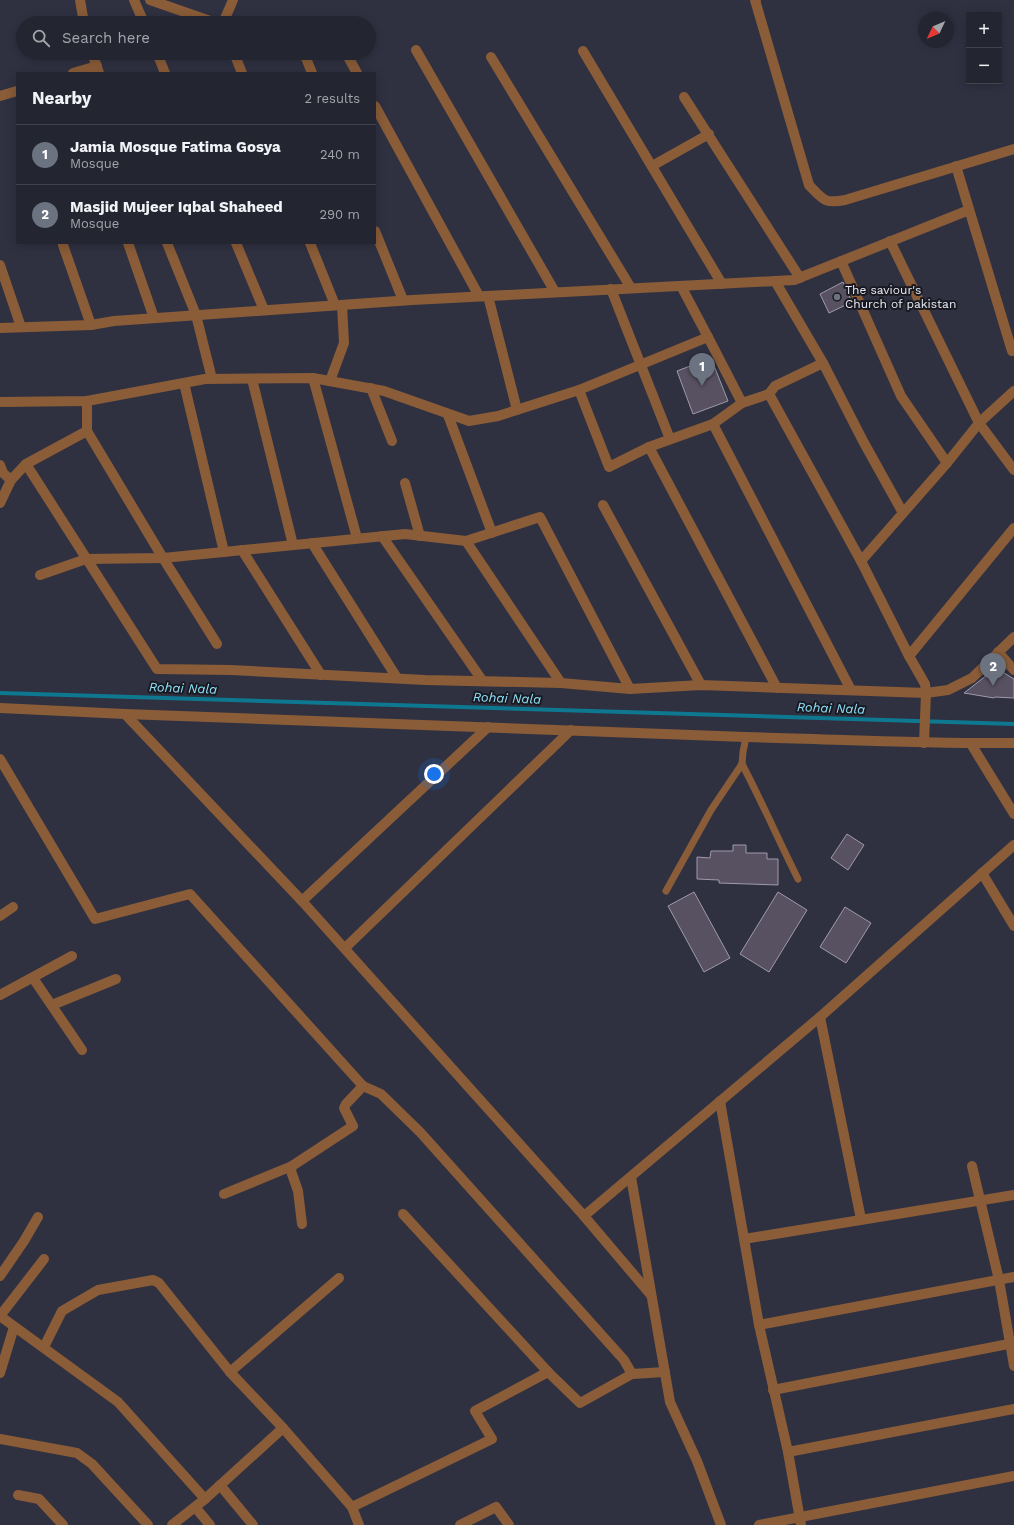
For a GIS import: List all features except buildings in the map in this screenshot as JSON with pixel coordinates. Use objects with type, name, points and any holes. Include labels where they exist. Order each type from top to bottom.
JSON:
[{"type":"street","points":[[80,0],[83,16]]},
{"type":"street","points":[[134,0],[141,16]]},
{"type":"street","points":[[150,0],[196,16]]},
{"type":"street","points":[[227,16],[233,0]]},
{"type":"street","points":[[756,0],[810,185],[820,198],[832,202],[845,200],[1014,149]]},
{"type":"street","points":[[416,50],[555,292]]},
{"type":"street","points":[[583,51],[722,284]]},
{"type":"street","points":[[492,57],[631,288]]},
{"type":"street","points":[[159,60],[165,72]]},
{"type":"street","points":[[237,60],[242,72]]},
{"type":"street","points":[[307,60],[312,72]]},
{"type":"street","points":[[350,60],[356,72]]},
{"type":"street","points":[[79,72],[98,69]]},
{"type":"street","points":[[0,96],[16,91]]},
{"type":"street","points":[[684,97],[800,278]]},
{"type":"street","points":[[376,108],[483,296],[517,410]]},
{"type":"street","points":[[652,166],[709,134]]},
{"type":"street","points":[[956,166],[1013,354]]},
{"type":"street","points":[[0,328],[91,324],[114,321],[403,300],[794,280],[969,210]]},
{"type":"street","points":[[376,233],[403,300]]},
{"type":"street","points":[[890,241],[979,423],[1014,470]]},
{"type":"street","points":[[128,244],[154,318]]},
{"type":"street","points":[[167,244],[196,315],[212,379]]},
{"type":"street","points":[[236,244],[264,310]]},
{"type":"street","points":[[310,244],[338,305],[344,343],[330,381]]},
{"type":"street","points":[[63,245],[91,324]]},
{"type":"street","points":[[841,261],[901,396],[947,463]]},
{"type":"street","points":[[0,265],[21,327]]},
{"type":"street","points":[[775,281],[823,363],[863,441],[903,513]]},
{"type":"street","points":[[681,286],[742,403]]},
{"type":"street","points":[[611,289],[670,440]]},
{"type":"street","points":[[0,402],[87,401],[212,379],[313,378],[384,391],[448,415],[470,421],[498,416],[579,390],[708,337]]},
{"type":"street","points":[[579,390],[609,467],[649,447],[713,424],[742,403],[769,394],[775,386],[823,363]]},
{"type":"street","points":[[313,378],[357,538]]},
{"type":"street","points":[[252,379],[293,545]]},
{"type":"street","points":[[184,383],[224,552]]},
{"type":"street","points":[[371,388],[392,441]]},
{"type":"street","points":[[861,561],[947,463],[979,423],[1014,391]]},
{"type":"street","points":[[769,394],[861,561],[909,656],[925,684],[924,740]]},
{"type":"street","points":[[87,401],[87,431],[163,558],[217,644]]},
{"type":"street","points":[[448,415],[492,533]]},
{"type":"street","points":[[713,424],[851,690]]},
{"type":"street","points":[[0,503],[11,480],[26,464],[87,431]]},
{"type":"street","points":[[649,447],[777,688]]},
{"type":"street","points":[[26,464],[157,669],[230,670],[425,680],[482,680],[561,683],[630,689],[701,684],[851,690],[926,695],[948,690],[972,678],[1014,637]]},
{"type":"street","points":[[0,465],[3,473],[11,480]]},
{"type":"street","points":[[405,483],[420,536]]},
{"type":"street","points":[[603,504],[701,684]]},
{"type":"street","points":[[40,575],[86,559],[163,558],[405,534],[466,541],[540,517],[630,689]]},
{"type":"street","points":[[909,656],[1014,528]]},
{"type":"street","points":[[382,536],[482,680]]},
{"type":"street","points":[[466,541],[561,683]]},
{"type":"street","points":[[312,543],[397,678]]},
{"type":"street","points":[[242,550],[321,675]]},
{"type":"street","points":[[998,652],[1014,670]]},
{"type":"street","points":[[0,708],[746,737],[924,740],[970,744],[1014,743]]},
{"type":"street","points":[[125,714],[345,948],[584,1216],[651,1296]]},
{"type":"street","points":[[302,901],[488,728]]},
{"type":"street","points":[[345,948],[571,730]]},
{"type":"street","points":[[970,744],[1014,814]]},
{"type":"street","points":[[0,759],[95,919],[190,894],[363,1086],[381,1094],[420,1132],[624,1360],[632,1374]]},
{"type":"street","points":[[584,1216],[820,1017],[1014,845]]},
{"type":"street","points":[[982,873],[1014,926]]},
{"type":"street","points":[[0,916],[13,907]]},
{"type":"street","points":[[2,991],[33,978],[72,956]]},
{"type":"street","points":[[33,978],[82,1050]]},
{"type":"street","points":[[52,1004],[116,979]]},
{"type":"street","points":[[820,1017],[861,1219]]},
{"type":"street","points":[[224,1194],[292,1166],[353,1126],[344,1108],[363,1086]]},
{"type":"street","points":[[720,1101],[759,1325],[788,1452],[801,1522]]},
{"type":"street","points":[[292,1166],[291,1171],[298,1191],[302,1224]]},
{"type":"street","points":[[972,1166],[999,1280],[1012,1344],[1014,1366]]},
{"type":"street","points":[[631,1177],[670,1402],[697,1461],[721,1525]]},
{"type":"street","points":[[744,1239],[1014,1195]]},
{"type":"street","points":[[403,1214],[548,1372],[580,1403],[632,1374],[665,1372]]},
{"type":"street","points":[[0,1276],[24,1241],[38,1217]]},
{"type":"street","points":[[44,1259],[0,1316],[118,1402],[205,1499]]},
{"type":"street","points":[[759,1325],[1014,1277]]},
{"type":"street","points":[[230,1372],[339,1278]]},
{"type":"street","points":[[44,1347],[62,1311],[98,1290],[152,1280],[159,1283],[230,1372],[283,1428],[352,1507],[359,1525]]},
{"type":"street","points":[[0,1374],[14,1327]]},
{"type":"street","points":[[773,1390],[1012,1344]]},
{"type":"street","points":[[352,1507],[492,1438],[475,1411],[548,1372]]},
{"type":"street","points":[[788,1452],[1014,1409]]},
{"type":"street","points":[[172,1525],[205,1499],[283,1428]]},
{"type":"street","points":[[0,1439],[77,1452],[92,1464],[148,1525]]},
{"type":"street","points":[[759,1525],[801,1522],[1014,1476]]},
{"type":"street","points":[[220,1485],[253,1525]]},
{"type":"street","points":[[18,1495],[40,1499],[63,1525]]},
{"type":"street","points":[[195,1507],[210,1525]]},
{"type":"street","points":[[465,1524],[496,1507],[509,1525]]},
{"type":"lane","points":[[666,891],[711,810],[742,764],[746,737]]},
{"type":"lane","points":[[742,764],[757,792],[770,823],[798,879]]},
{"type":"waterway","name":"Rohai Nala","points":[[0,693],[1014,724]]},
{"type":"place","name":"The saviour's Church of pakistan","points":[[837,297]]},
{"type":"place","name":"Jamia Mosque Fatima Gosya","points":[[702,386]]},
{"type":"place","name":"Masjid Mujeer Iqbal Shaheed","points":[[993,686]]}]
